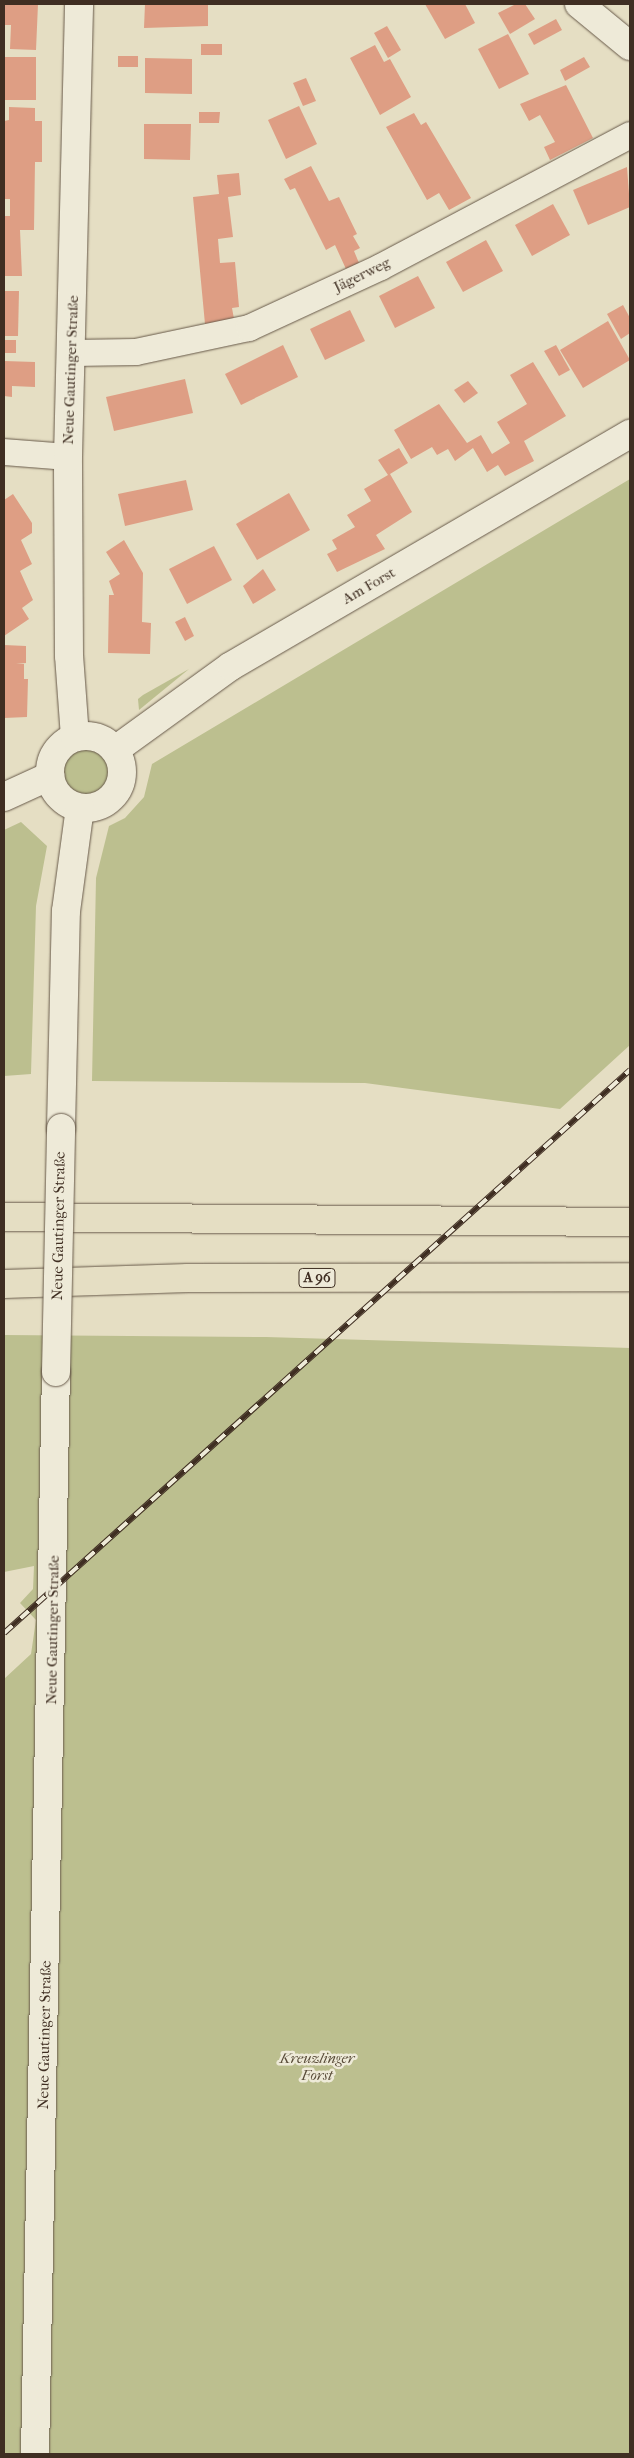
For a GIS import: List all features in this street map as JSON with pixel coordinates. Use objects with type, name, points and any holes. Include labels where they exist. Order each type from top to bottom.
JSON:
[{"type":"highway","points":[[4,1217],[630,1222]]},
{"type":"highway","name":"A 96","points":[[4,1284],[188,1278],[630,1277]]},
{"type":"street","name":"Neue Gautinger Straße","points":[[75,737],[69,656],[68,457],[73,353],[78,4]]},
{"type":"street","points":[[579,4],[630,46]]},
{"type":"street","name":"Jägerweg","points":[[73,353],[136,352],[249,328],[381,267],[630,135]]},
{"type":"street","name":"Am Forst","points":[[115,750],[231,666],[630,434]]},
{"type":"street","points":[[4,452],[68,457]]},
{"type":"street","points":[[75,737],[97,737],[115,750],[123,773],[117,791],[104,804],[80,808],[59,797],[50,776],[55,752],[75,737]]},
{"type":"street","points":[[4,797],[50,776]]},
{"type":"street","name":"Neue Gautinger Straße","points":[[35,2454],[66,911],[80,808]]},
{"type":"green space","points":[[630,479],[630,1045],[560,1109],[365,1083],[92,1081],[96,878],[109,826],[125,818],[144,797],[152,764]]},
{"type":"green space","points":[[189,669],[139,710],[138,699]]},
{"type":"green space","points":[[91,749],[103,755],[108,763],[108,781],[103,789],[95,794],[81,795],[69,789],[64,781],[63,767],[69,755],[77,750]]},
{"type":"green space","points":[[21,822],[47,846],[36,906],[31,1074],[4,1076],[4,830]]},
{"type":"green space","name":"Kreuzlinger Forst","points":[[4,1335],[266,1337],[630,1348],[630,2454],[4,2454],[4,1679],[31,1654],[36,1620],[20,1603],[33,1589],[34,1566],[4,1572]]},
{"type":"building","points":[[4,4],[38,4],[36,50],[10,49],[11,25],[4,25]]},
{"type":"building","points":[[145,4],[208,4],[208,26],[144,28]]},
{"type":"building","points":[[425,4],[465,4],[475,23],[445,39]]},
{"type":"building","points":[[516,4],[525,4],[535,19],[510,34],[498,13]]},
{"type":"building","points":[[556,19],[562,30],[534,45],[528,34]]},
{"type":"building","points":[[387,26],[401,50],[388,58],[374,33]]},
{"type":"building","points":[[508,34],[529,74],[499,89],[478,49]]},
{"type":"building","points":[[201,44],[222,44],[222,55],[201,55]]},
{"type":"building","points":[[375,45],[384,62],[390,59],[411,97],[380,115],[350,58]]},
{"type":"building","points":[[118,56],[138,56],[138,67],[118,67]]},
{"type":"building","points":[[4,57],[36,57],[36,100],[4,100]]},
{"type":"building","points":[[584,57],[590,67],[565,81],[560,70]]},
{"type":"building","points":[[145,58],[192,59],[192,94],[145,93]]},
{"type":"building","points":[[306,78],[316,101],[303,106],[293,83]]},
{"type":"building","points":[[566,85],[593,138],[550,160],[544,147],[555,142],[540,115],[529,121],[520,104]]},
{"type":"building","points":[[299,106],[317,144],[286,159],[268,120]]},
{"type":"building","points":[[9,107],[35,108],[35,121],[42,121],[42,162],[35,162],[34,230],[20,230],[22,276],[4,276],[4,216],[10,216],[10,199],[4,199],[4,121],[9,120]]},
{"type":"building","points":[[199,112],[220,112],[219,123],[199,123]]},
{"type":"building","points":[[414,113],[421,125],[426,122],[471,198],[449,210],[439,193],[427,200],[386,127]]},
{"type":"building","points":[[144,124],[191,124],[190,160],[144,159]]},
{"type":"building","points":[[311,166],[329,201],[339,197],[357,234],[353,236],[360,248],[354,251],[359,263],[346,269],[335,245],[326,250],[295,188],[290,190],[284,179]]},
{"type":"building","points":[[627,167],[630,207],[588,225],[573,190]]},
{"type":"building","points":[[239,173],[241,195],[228,197],[233,237],[218,239],[220,263],[235,262],[239,307],[232,308],[234,319],[205,324],[193,197],[219,194],[217,175]]},
{"type":"building","points":[[553,204],[570,235],[532,256],[515,225]]},
{"type":"building","points":[[486,240],[503,271],[463,292],[446,262]]},
{"type":"building","points":[[418,276],[435,308],[395,328],[379,296]]},
{"type":"building","points":[[4,291],[19,291],[18,336],[4,336]]},
{"type":"building","points":[[623,305],[630,318],[630,333],[621,339],[607,314]]},
{"type":"building","points":[[350,310],[365,341],[325,360],[310,329]]},
{"type":"building","points":[[608,321],[630,360],[583,388],[560,350]]},
{"type":"building","points":[[4,340],[16,340],[16,353],[4,353]]},
{"type":"building","points":[[283,345],[298,377],[241,405],[225,374]]},
{"type":"building","points":[[556,345],[570,370],[559,376],[544,351]]},
{"type":"building","points":[[4,361],[35,362],[35,387],[12,386],[12,397],[4,396]]},
{"type":"building","points":[[533,362],[566,416],[524,441],[534,461],[505,476],[498,465],[487,472],[473,448],[455,461],[448,449],[437,455],[432,447],[411,459],[394,430],[439,404],[467,443],[481,435],[492,454],[510,443],[497,422],[527,404],[510,375]]},
{"type":"building","points":[[185,379],[193,413],[114,431],[106,397]]},
{"type":"building","points":[[468,381],[478,393],[464,403],[454,390]]},
{"type":"building","points":[[399,448],[408,463],[390,474],[412,512],[376,535],[385,549],[337,572],[327,554],[337,549],[332,540],[355,527],[347,515],[371,501],[364,489],[388,475],[378,460]]},
{"type":"building","points":[[186,480],[193,510],[125,526],[118,494]]},
{"type":"building","points":[[289,493],[310,530],[257,560],[236,524]]},
{"type":"building","points":[[13,494],[32,523],[32,533],[21,540],[32,564],[20,571],[33,600],[22,608],[29,619],[4,636],[4,500]]},
{"type":"building","points":[[124,540],[143,573],[142,622],[151,623],[150,654],[108,653],[109,595],[114,595],[109,581],[120,574],[106,552]]},
{"type":"building","points":[[214,546],[232,580],[187,604],[169,569]]},
{"type":"building","points":[[263,569],[276,590],[253,604],[243,586]]},
{"type":"building","points":[[185,617],[194,636],[185,641],[175,622]]},
{"type":"building","points":[[4,645],[26,646],[26,663],[16,664],[24,664],[24,679],[28,679],[27,717],[4,718]]},
{"type":"railway","points":[[4,1633],[630,1070]]}]
